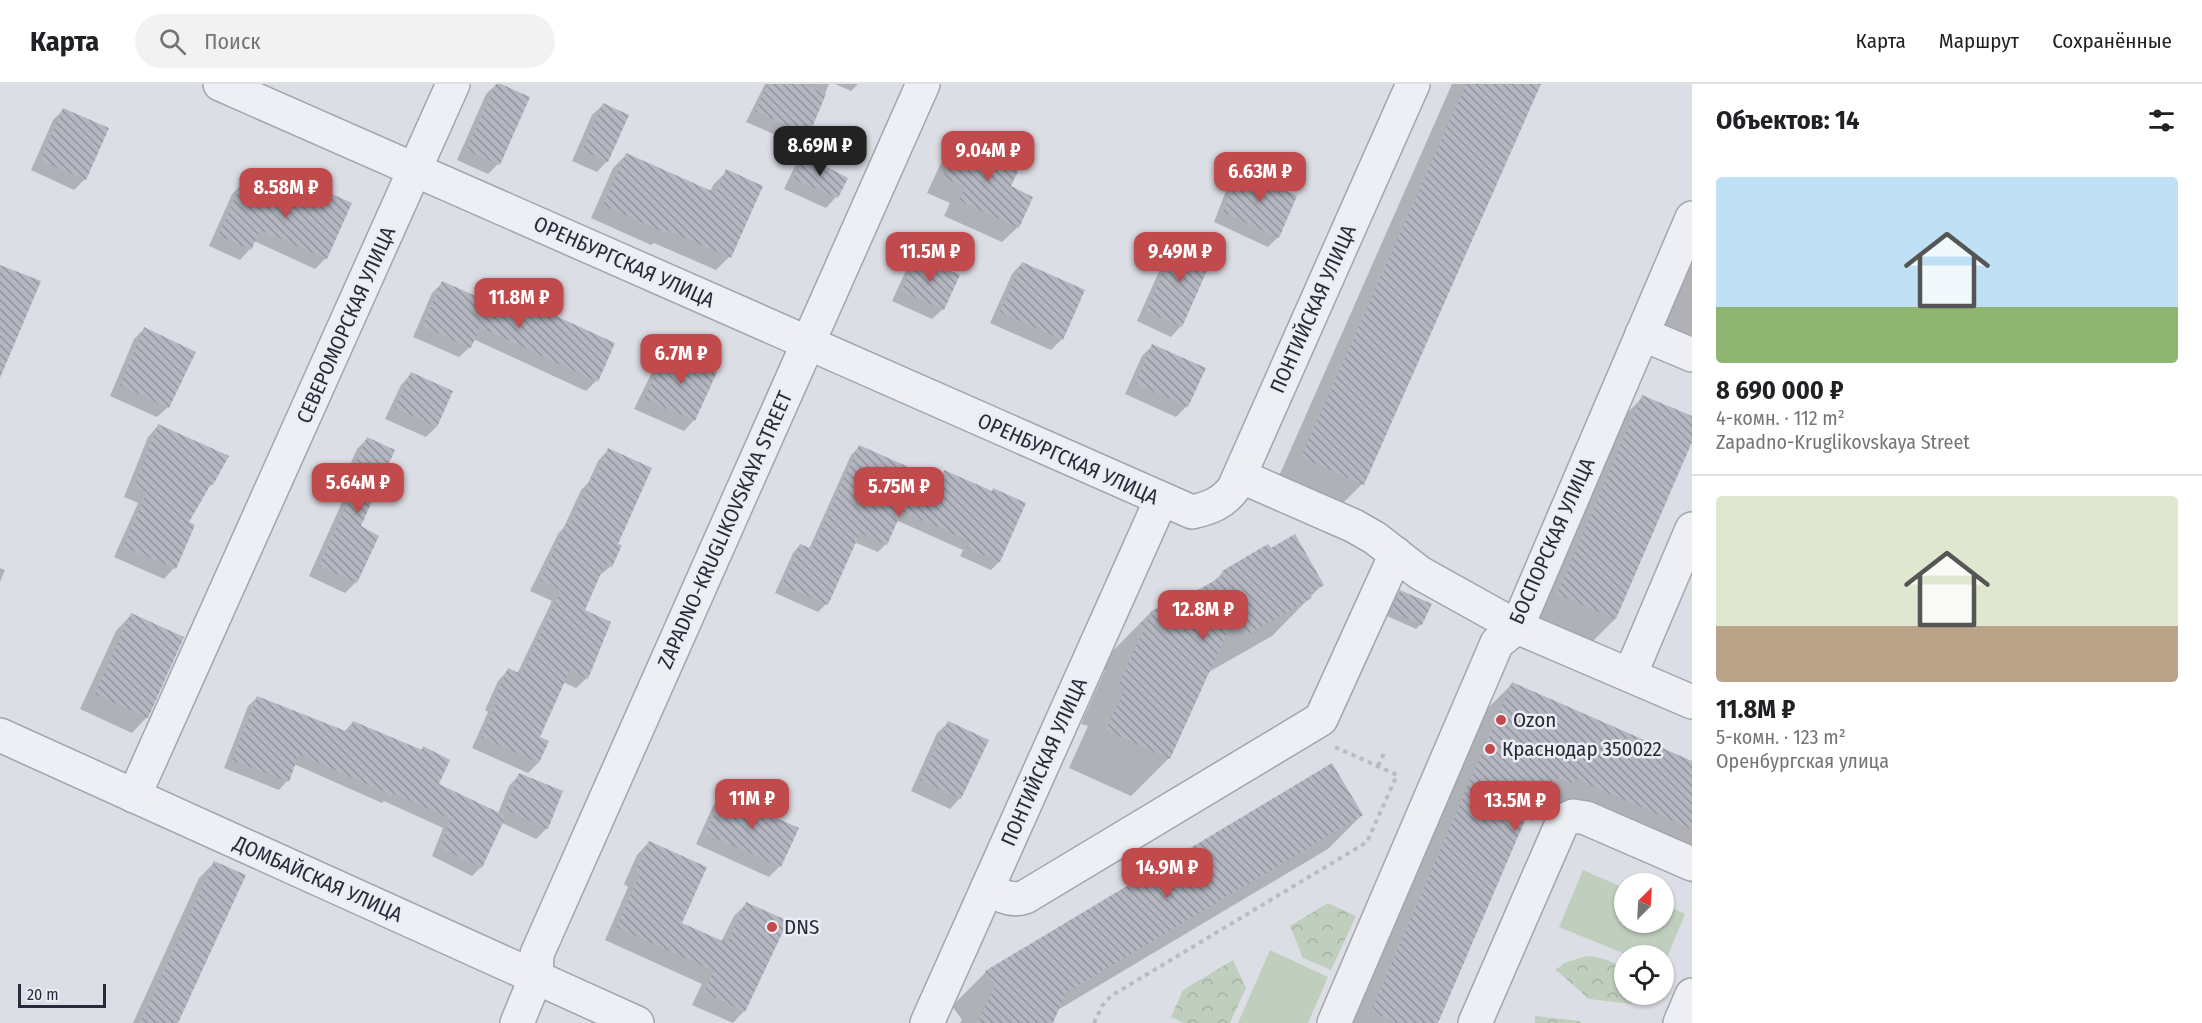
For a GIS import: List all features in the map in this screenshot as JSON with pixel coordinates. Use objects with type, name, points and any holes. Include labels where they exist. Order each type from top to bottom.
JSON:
[{"type":"street","name":"ОРЕНБУРГСКАЯ УЛИЦА","points":[[220,84],[1192,512]]},
{"type":"street","name":"СЕВЕРОМОРСКАЯ УЛИЦА","points":[[134,796],[416,171],[453,84]]},
{"type":"street","name":"ZAPADNO-KRUGLIKOVSKAYA STREET","points":[[517,1023],[536,977],[537,954],[923,84]]},
{"type":"street","name":"ПОНТИЙСКАЯ УЛИЦА","points":[[1192,512],[1207,509],[1228,497],[1240,476],[1413,84]]},
{"type":"street","name":"БОСПОРСКАЯ УЛИЦА","points":[[1334,1023],[1497,643],[1517,627],[1692,218]]},
{"type":"street","points":[[1642,334],[1692,355]]},
{"type":"street","points":[[1240,476],[1354,526],[1420,573],[1517,627],[1692,702]]},
{"type":"street","name":"ПОНТИЙСКАЯ УЛИЦА","points":[[927,1023],[1161,500]]},
{"type":"street","points":[[1630,675],[1692,529]]},
{"type":"street","points":[[987,888],[1007,898],[1016,900],[1025,897],[1321,719],[1396,554]]},
{"type":"street","name":"ДОМБАЙСКАЯ УЛИЦА","points":[[0,735],[637,1023]]},
{"type":"street","points":[[1475,1023],[1563,821],[1573,816],[1586,819],[1692,864]]},
{"type":"street","points":[[1680,1023],[1692,995]]},
{"type":"path","points":[[1094,1023],[1102,1006],[1111,996],[1367,842],[1397,775],[1301,732]]},
{"type":"path","points":[[1378,766],[1385,751]]},
{"type":"green space","points":[[1583,870],[1614,884],[1614,933],[1674,933],[1674,909],[1685,914],[1672,945],[1614,945],[1614,950],[1559,927]]},
{"type":"green space","points":[[1328,903],[1356,916],[1331,970],[1303,958],[1290,926]]},
{"type":"green space","points":[[1270,950],[1328,977],[1308,1023],[1238,1023]]},
{"type":"green space","points":[[1587,956],[1614,963],[1614,1002],[1589,999],[1556,970],[1564,963]]},
{"type":"green space","points":[[1233,960],[1246,988],[1230,1023],[1184,1023],[1171,1017],[1183,990]]},
{"type":"green space","points":[[1535,1016],[1579,1021],[1582,1023],[1535,1023]]},
{"type":"building","points":[[496,84],[530,97],[500,165],[466,150]]},
{"type":"building","points":[[768,84],[802,84],[826,94],[809,135],[755,111]]},
{"type":"building","points":[[1466,84],[1541,84],[1364,485],[1301,457]]},
{"type":"building","points":[[603,103],[629,115],[608,162],[582,150]]},
{"type":"building","points":[[63,108],[109,128],[86,180],[40,160]]},
{"type":"building","points":[[960,137],[1021,165],[1011,186],[1033,197],[1019,228],[959,200],[965,187],[942,177]]},
{"type":"building","points":[[626,153],[716,193],[726,169],[763,186],[731,258],[603,205]]},
{"type":"building","points":[[804,155],[848,178],[838,198],[793,179]]},
{"type":"building","points":[[1240,168],[1297,196],[1279,238],[1223,212]]},
{"type":"building","points":[[242,182],[299,207],[309,184],[352,203],[327,259],[261,230],[251,250],[218,235]]},
{"type":"building","points":[[1178,239],[1214,255],[1182,327],[1146,311]]},
{"type":"building","points":[[917,256],[960,275],[944,310],[901,291]]},
{"type":"building","points":[[1022,262],[1085,290],[1063,340],[1000,312]]},
{"type":"building","points":[[0,265],[41,281],[0,378]]},
{"type":"building","points":[[442,281],[512,312],[519,294],[556,310],[554,315],[615,343],[598,382],[480,327],[471,348],[422,326]]},
{"type":"building","points":[[144,327],[196,352],[169,408],[120,385]]},
{"type":"building","points":[[1152,344],[1206,368],[1188,407],[1135,383]]},
{"type":"building","points":[[668,348],[717,372],[695,421],[644,398]]},
{"type":"building","points":[[411,372],[453,391],[437,427],[395,408]]},
{"type":"building","points":[[1642,395],[1692,416],[1692,442],[1616,619],[1557,594]]},
{"type":"building","points":[[158,424],[229,456],[189,522],[195,525],[176,569],[123,546],[147,492],[134,486]]},
{"type":"building","points":[[367,437],[395,450],[361,526],[379,536],[357,583],[319,566],[353,490],[345,486]]},
{"type":"building","points":[[859,445],[940,481],[944,470],[1026,503],[1000,562],[967,548],[969,541],[902,511],[887,545],[860,533],[828,605],[782,585],[800,544],[812,549]]},
{"type":"building","points":[[608,448],[652,468],[618,544],[622,545],[612,567],[605,564],[585,610],[611,622],[588,679],[570,670],[540,737],[549,741],[539,763],[481,737],[508,668],[521,674],[561,590],[540,580],[568,521],[571,523],[591,477],[594,479]]},
{"type":"building","points":[[1295,534],[1324,585],[1309,594],[1312,598],[1247,635],[1236,613],[1170,759],[1106,730],[1125,688],[1118,685],[1143,631],[1139,624],[1152,616],[1150,612],[1175,598],[1177,602],[1224,575],[1222,571],[1268,544],[1271,548]]},
{"type":"building","points":[[1400,590],[1432,604],[1422,625],[1391,611]]},
{"type":"building","points":[[131,613],[184,637],[148,718],[95,694]]},
{"type":"building","points":[[1512,682],[1692,761],[1692,829],[1574,778],[1572,783],[1557,778],[1543,789],[1539,798],[1535,797],[1438,1023],[1398,1023],[1371,1011]]},
{"type":"building","points":[[257,696],[348,732],[353,721],[422,750],[423,746],[450,760],[439,784],[506,816],[482,868],[440,847],[451,819],[393,793],[392,795],[299,754],[289,782],[232,760]]},
{"type":"building","points":[[948,721],[989,740],[961,799],[920,780]]},
{"type":"building","points":[[1332,763],[1363,815],[1066,993],[1053,1023],[978,1023],[995,985],[985,971]]},
{"type":"building","points":[[519,773],[563,791],[548,829],[505,809]]},
{"type":"building","points":[[723,794],[799,828],[781,867],[705,833]]},
{"type":"building","points":[[649,841],[707,867],[682,923],[727,943],[746,902],[788,921],[745,1012],[704,992],[714,971],[616,927],[640,874],[635,872]]},
{"type":"building","points":[[214,861],[246,875],[178,1023],[140,1023]]},
{"type":"place","name":"Ozon","points":[[1501,720]]},
{"type":"place","name":"Краснодар 350022","points":[[1490,749]]},
{"type":"place","name":"DNS","points":[[772,927]]}]
